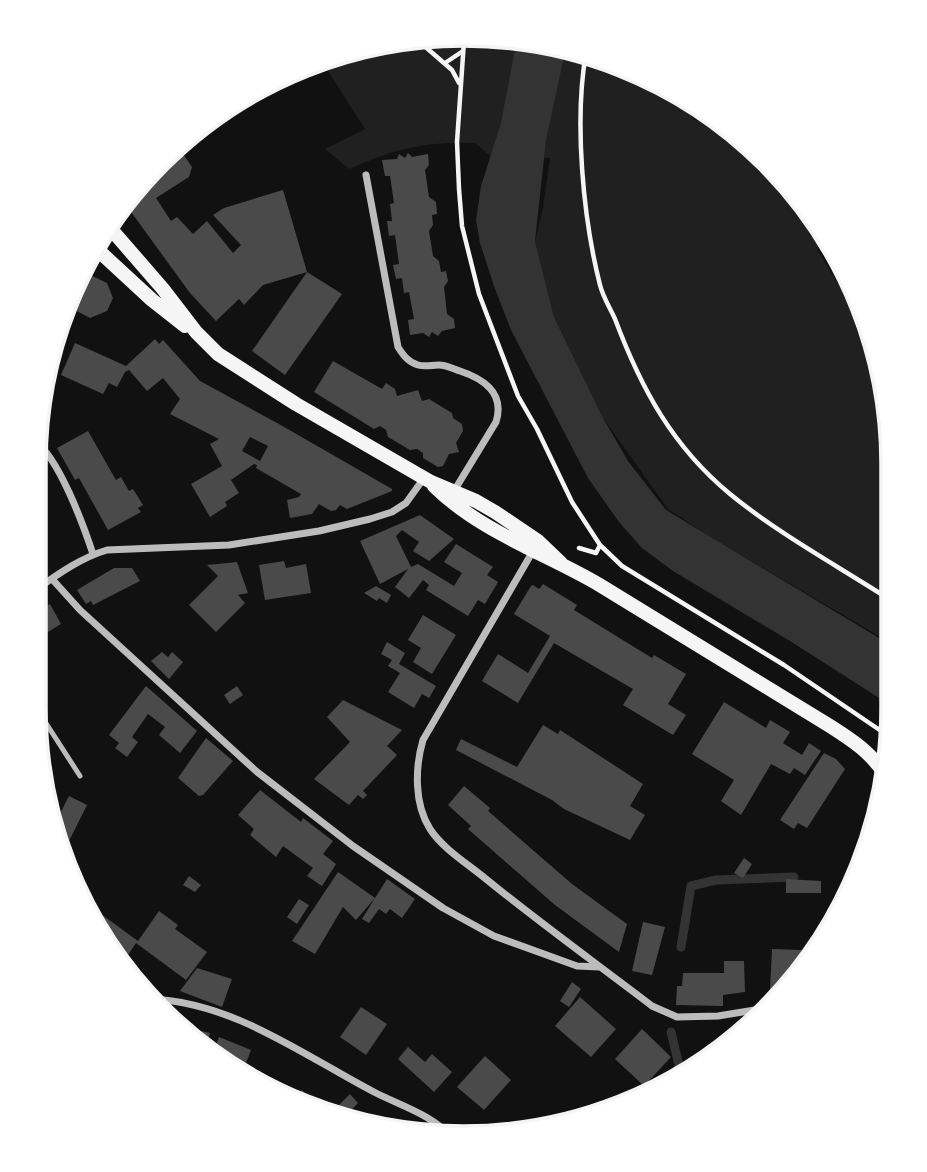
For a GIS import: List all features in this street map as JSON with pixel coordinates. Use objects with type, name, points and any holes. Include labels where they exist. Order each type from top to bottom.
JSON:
[{"type":"main road","points":[[115,233],[196,332],[218,354],[451,495],[495,512],[535,546],[859,744],[878,764]]},
{"type":"main road","points":[[102,254],[152,300],[196,332]]},
{"type":"street","points":[[366,175],[398,347],[404,356],[416,364],[440,365],[477,377],[490,388],[498,405],[496,422],[451,495]]},
{"type":"street","points":[[45,451],[78,513],[93,554]]},
{"type":"street","points":[[45,584],[93,554],[107,550],[229,545],[319,531],[370,519],[392,512],[406,503],[427,480]]},
{"type":"street","points":[[535,546],[426,732],[418,766],[419,792],[425,819],[436,837],[513,901],[652,1006],[677,1017],[718,1016],[752,1010]]},
{"type":"street","points":[[52,579],[80,610],[256,771],[353,846],[443,908],[494,936],[577,967],[600,967]]},
{"type":"street","points":[[166,1002],[196,1006],[258,1028],[440,1126]]},
{"type":"lane","points":[[46,722],[80,776]]},
{"type":"path","points":[[464,46],[457,142],[462,226],[478,294],[518,396],[537,429],[566,492],[600,545],[622,566],[785,665],[881,730]]},
{"type":"path","points":[[426,47],[452,70],[461,86]]},
{"type":"path","points":[[445,63],[463,51]]},
{"type":"path","points":[[584,64],[581,81],[582,152],[591,238],[600,288],[652,402],[680,443],[729,493],[881,593]]},
{"type":"path","points":[[564,564],[578,548],[596,553],[600,545]]},
{"type":"shaded area","points":[[491,46],[572,60],[623,77],[688,111],[694,120],[703,121],[759,168],[795,209],[816,240],[818,251],[851,311],[867,355],[881,436],[881,637],[668,509],[603,418],[554,317],[535,241],[550,158],[492,157],[475,143],[441,143],[396,151],[349,169],[325,149],[365,129],[326,69],[409,49]]},
{"type":"shaded area","points":[[515,49],[564,58],[546,140],[535,241],[554,317],[603,418],[628,461],[666,510],[881,639],[881,699],[673,571],[642,548],[619,522],[588,478],[511,330],[480,243],[476,220],[481,186],[501,123]]},
{"type":"building","points":[[408,153],[412,157],[428,154],[429,165],[425,170],[429,197],[436,202],[437,214],[432,215],[433,225],[429,231],[433,256],[439,261],[441,272],[446,271],[448,281],[444,287],[447,314],[454,319],[455,328],[442,331],[438,336],[432,332],[429,337],[423,333],[410,335],[408,320],[414,319],[409,292],[404,293],[402,278],[396,279],[393,265],[399,264],[395,235],[389,236],[387,221],[392,221],[390,204],[394,203],[390,176],[385,176],[382,160],[397,159],[399,154],[405,158]]},
{"type":"building","points":[[183,154],[192,167],[189,177],[156,198],[171,221],[177,217],[193,234],[207,221],[233,253],[241,245],[213,215],[224,208],[283,190],[307,272],[263,285],[244,305],[239,299],[216,321],[190,293],[130,211]]},
{"type":"building","points":[[307,272],[342,294],[285,375],[252,351]]},
{"type":"building","points":[[91,275],[107,283],[113,298],[107,311],[90,318],[75,310]]},
{"type":"building","points":[[155,339],[159,344],[163,340],[200,381],[392,491],[347,509],[340,505],[331,511],[319,504],[312,514],[290,518],[287,500],[301,494],[256,468],[257,465],[254,464],[231,480],[239,493],[225,502],[227,506],[210,517],[191,484],[222,466],[210,444],[219,439],[170,414],[180,399],[163,378],[147,391],[129,370],[125,372],[117,387],[109,383],[103,394],[61,375],[75,343],[126,366]],"holes":[[[250,437],[268,446],[260,461],[242,451]]]},
{"type":"building","points":[[333,361],[382,389],[386,383],[395,389],[397,396],[418,390],[422,401],[429,399],[452,413],[453,418],[462,424],[463,431],[456,443],[459,452],[449,454],[443,466],[438,467],[423,458],[423,453],[417,449],[410,450],[388,437],[386,430],[380,426],[374,429],[314,392]]},
{"type":"building","points":[[88,431],[116,480],[121,477],[129,491],[133,489],[143,505],[138,508],[141,512],[108,530],[79,478],[75,480],[57,448]]},
{"type":"building","points":[[420,515],[454,539],[429,561],[413,551],[419,542],[402,530],[396,536],[411,567],[418,564],[454,586],[462,573],[444,562],[456,544],[493,567],[487,575],[498,582],[485,604],[478,600],[468,616],[426,590],[429,585],[423,580],[409,598],[395,587],[408,569],[380,584],[360,541]]},
{"type":"building","points":[[284,561],[286,568],[306,564],[311,593],[265,600],[259,565]]},
{"type":"building","points":[[237,562],[248,593],[238,595],[245,603],[216,632],[189,605],[218,576],[207,565]]},
{"type":"building","points":[[114,568],[132,568],[140,581],[93,605],[91,601],[86,604],[77,590]]},
{"type":"building","points":[[543,584],[577,605],[574,610],[652,658],[654,655],[686,674],[668,704],[686,715],[673,735],[623,705],[633,689],[554,643],[518,703],[482,681],[498,654],[528,673],[550,636],[514,614],[531,586],[539,589]]},
{"type":"building","points":[[376,586],[391,595],[387,603],[379,598],[377,601],[364,593]]},
{"type":"building","points":[[50,604],[61,624],[45,634],[45,607]]},
{"type":"building","points":[[423,615],[456,635],[432,674],[413,662],[421,648],[408,640]]},
{"type":"building","points":[[387,642],[405,653],[399,664],[436,686],[429,698],[422,694],[414,708],[388,692],[400,673],[388,666],[392,660],[381,654]]},
{"type":"building","points":[[162,652],[168,657],[172,652],[183,662],[169,679],[151,661]]},
{"type":"building","points":[[146,686],[197,731],[180,753],[159,735],[165,727],[148,714],[132,737],[138,742],[127,757],[115,748],[119,743],[109,735]]},
{"type":"building","points":[[237,686],[243,695],[230,704],[224,695]]},
{"type":"building","points":[[343,700],[402,730],[387,746],[397,755],[363,791],[367,795],[363,799],[358,795],[349,805],[314,779],[350,742],[327,717]]},
{"type":"building","points":[[724,702],[766,728],[770,720],[790,732],[783,743],[802,755],[809,743],[821,751],[805,775],[794,768],[790,774],[771,764],[741,815],[721,801],[734,780],[692,754]]},
{"type":"building","points":[[543,725],[558,734],[560,730],[643,784],[630,806],[645,815],[630,840],[564,809],[552,800],[456,750],[461,739],[517,767]]},
{"type":"building","points":[[206,738],[233,761],[203,795],[199,796],[178,778]]},
{"type":"building","points":[[824,753],[836,759],[845,769],[807,828],[798,823],[794,829],[780,820]]},
{"type":"building","points":[[464,786],[490,808],[488,811],[572,884],[627,924],[619,952],[555,905],[468,829],[471,826],[448,805]]},
{"type":"building","points":[[260,790],[301,822],[303,818],[333,841],[323,854],[336,864],[322,886],[307,876],[313,868],[283,846],[276,857],[250,835],[254,829],[238,815]]},
{"type":"building","points":[[69,796],[87,805],[68,843],[60,817]]},
{"type":"building","points":[[744,858],[752,864],[743,878],[734,873]]},
{"type":"building","points":[[338,872],[375,898],[356,920],[343,907],[315,954],[292,941]]},
{"type":"building","points":[[189,876],[201,885],[195,892],[183,885]]},
{"type":"building","points":[[387,879],[415,899],[402,918],[390,909],[386,914],[379,909],[369,923],[362,919]]},
{"type":"building","points":[[786,879],[821,881],[821,893],[786,893]]},
{"type":"building","points":[[299,899],[309,905],[297,924],[287,917]]},
{"type":"building","points":[[159,911],[178,925],[175,929],[207,952],[186,980],[136,943],[127,956],[101,914],[138,941]]},
{"type":"building","points":[[643,922],[665,927],[652,975],[632,971]]},
{"type":"building","points":[[772,949],[805,949],[778,984],[770,990]]},
{"type":"building","points":[[724,961],[744,961],[745,992],[723,995],[723,1006],[676,1005],[677,986],[682,986],[683,973],[724,973]]},
{"type":"building","points":[[197,968],[232,979],[222,1007],[180,991]]},
{"type":"building","points":[[572,982],[581,989],[569,1007],[560,1001]]},
{"type":"building","points":[[580,997],[616,1029],[591,1057],[555,1026]]},
{"type":"building","points":[[361,1007],[387,1024],[366,1055],[340,1037]]},
{"type":"building","points":[[642,1029],[671,1057],[643,1085],[615,1059]]},
{"type":"building","points":[[196,1030],[210,1033],[208,1039]]},
{"type":"building","points":[[219,1037],[251,1050],[245,1065],[216,1045]]},
{"type":"building","points":[[408,1047],[425,1062],[432,1054],[452,1072],[434,1092],[398,1059]]},
{"type":"building","points":[[485,1056],[511,1080],[484,1110],[457,1087]]},
{"type":"building","points":[[350,1094],[358,1103],[350,1111],[337,1107]]},
{"type":"waterway","points":[[681,947],[691,886],[716,880],[794,877]]},
{"type":"waterway","points":[[671,1032],[679,1066]]}]
